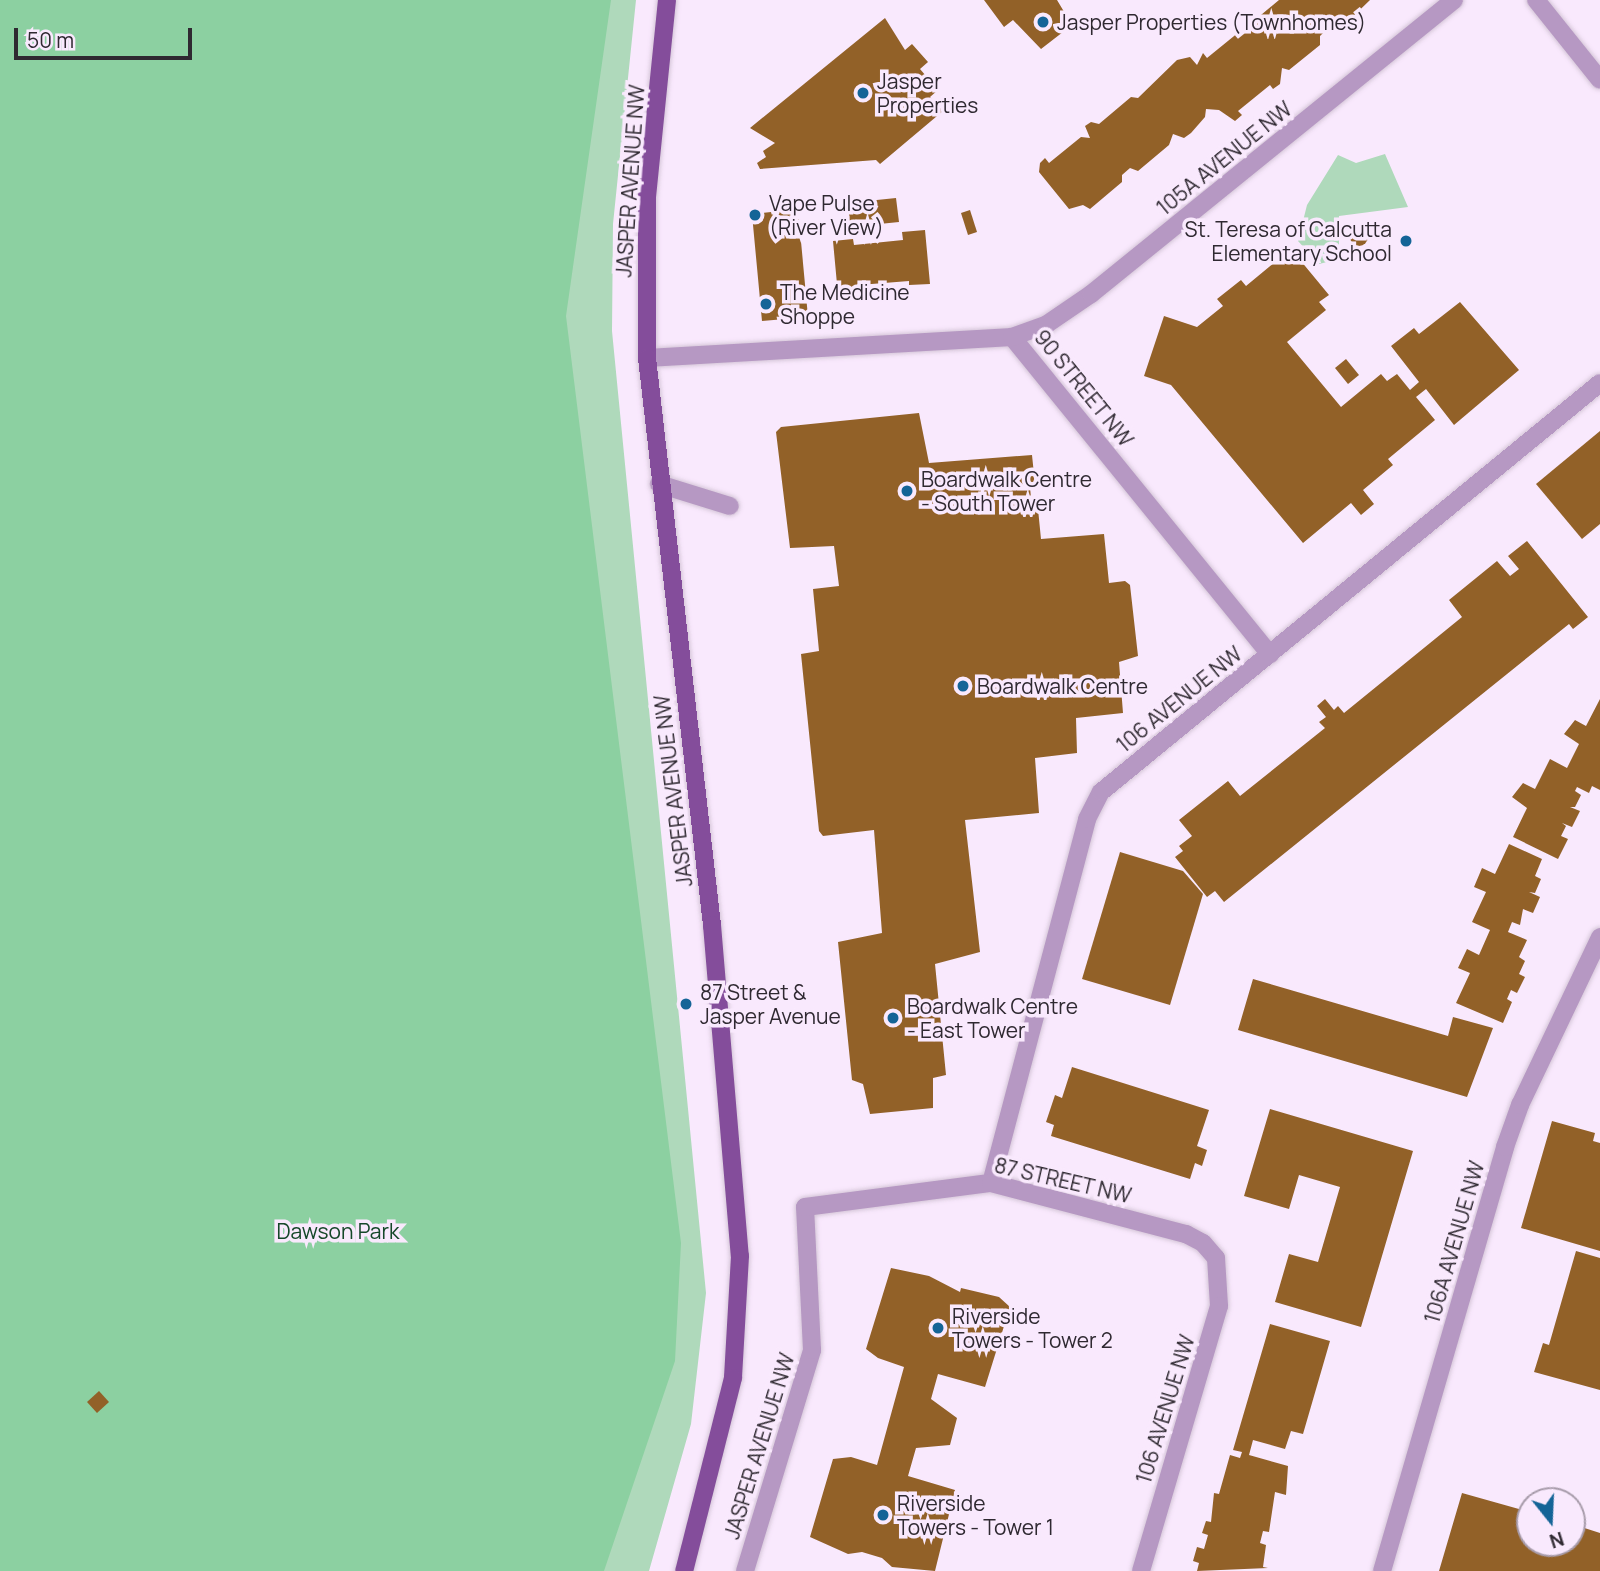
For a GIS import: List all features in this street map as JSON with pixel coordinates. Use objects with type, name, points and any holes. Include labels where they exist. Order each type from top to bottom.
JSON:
[{"type":"main road","name":"JASPER AVENUE NW","points":[[667,0],[647,198],[648,358],[659,484],[712,919],[740,1256],[733,1378],[684,1571]]},
{"type":"street","name":"105A AVENUE NW","points":[[1013,337],[1047,324],[1091,294],[1454,0]]},
{"type":"street","points":[[1536,0],[1600,80]]},
{"type":"street","name":"90 STREET NW","points":[[648,358],[1013,337],[1270,655]]},
{"type":"street","name":"106 AVENUE NW","points":[[991,1183],[1087,819],[1101,792],[1600,383]]},
{"type":"street","points":[[659,484],[730,506]]},
{"type":"street","name":"106A AVENUE NW","points":[[1382,1571],[1508,1139],[1600,937]]},
{"type":"street","name":"87 STREET NW","points":[[805,1207],[991,1183],[1186,1234],[1203,1243],[1216,1258]]},
{"type":"street","name":"JASPER AVENUE NW","points":[[745,1571],[812,1350],[805,1207]]},
{"type":"street","name":"106 AVENUE NW","points":[[1141,1571],[1219,1306],[1216,1258]]},
{"type":"green space","name":"Dawson Park","points":[[0,0],[611,0],[566,316],[681,1243],[675,1361],[604,1571],[0,1571]]},
{"type":"green space","points":[[566,0],[636,0],[613,224],[612,331],[706,1293],[691,1424],[649,1571],[562,1571],[536,335]]},
{"type":"green space","points":[[1385,154],[1408,207],[1339,216],[1339,259],[1319,264],[1298,241],[1307,205],[1338,155],[1356,163]]},
{"type":"building","name":"Jasper Properties (Townhomes)","points":[[984,0],[1057,0],[1072,25],[1041,49],[1013,20],[1004,27]]},
{"type":"building","points":[[1279,0],[1370,0],[1337,32],[1326,30],[1320,36],[1320,45],[1289,70],[1282,68],[1280,84],[1273,89],[1270,85],[1238,111],[1242,115],[1235,121],[1219,110],[1206,109],[1205,117],[1191,133],[1184,138],[1173,134],[1169,145],[1138,171],[1130,168],[1122,175],[1122,182],[1090,209],[1083,205],[1069,209],[1039,172],[1040,163],[1045,158],[1049,163],[1081,137],[1090,138],[1085,126],[1091,122],[1099,124],[1131,97],[1138,98],[1177,60],[1190,57],[1197,65],[1203,53],[1207,58],[1239,32],[1248,33],[1255,20]]},
{"type":"building","name":"Jasper Properties","points":[[885,18],[905,50],[912,44],[928,62],[920,69],[938,90],[930,97],[943,111],[880,164],[876,160],[760,169],[757,163],[766,157],[763,151],[775,143],[750,128]]},
{"type":"building","points":[[896,198],[899,222],[850,227],[848,203]]},
{"type":"building","points":[[798,209],[808,317],[762,321],[752,214]]},
{"type":"building","points":[[970,210],[977,232],[968,235],[961,213]]},
{"type":"building","points":[[1355,228],[1363,228],[1368,237],[1366,244],[1355,246],[1350,241],[1350,233]]},
{"type":"building","points":[[925,230],[930,284],[909,285],[909,281],[859,285],[860,293],[838,295],[833,241],[853,239],[854,245],[903,240],[902,232]]},
{"type":"building","points":[[1291,249],[1329,295],[1319,302],[1326,310],[1287,342],[1341,407],[1381,374],[1387,381],[1397,374],[1410,390],[1419,382],[1391,346],[1414,328],[1419,334],[1460,302],[1519,370],[1454,425],[1426,389],[1416,397],[1435,420],[1388,459],[1393,465],[1363,490],[1374,504],[1361,515],[1351,503],[1303,543],[1171,385],[1144,376],[1164,316],[1197,327],[1223,306],[1217,299],[1241,280],[1246,286]]},
{"type":"building","points":[[1346,359],[1359,375],[1348,384],[1335,368]]},
{"type":"building","name":"Boardwalk Centre","points":[[919,413],[929,463],[1032,455],[1035,484],[1030,487],[1031,498],[1037,499],[1041,539],[1104,534],[1109,583],[1125,581],[1130,585],[1138,656],[1119,662],[1123,713],[1076,718],[1077,753],[1035,758],[1039,813],[965,820],[980,952],[935,964],[946,1075],[933,1078],[933,1108],[870,1114],[863,1084],[852,1080],[838,942],[882,933],[874,830],[823,836],[819,831],[801,654],[819,651],[813,589],[839,586],[834,546],[790,548],[776,432],[781,427]]},
{"type":"building","points":[[1600,431],[1600,524],[1582,539],[1536,484]]},
{"type":"building","points":[[1527,541],[1588,617],[1573,629],[1569,624],[1224,902],[1215,891],[1207,897],[1175,857],[1183,851],[1179,846],[1192,836],[1179,820],[1228,781],[1240,796],[1325,728],[1319,722],[1326,717],[1317,706],[1325,699],[1334,710],[1338,706],[1344,713],[1462,617],[1449,600],[1497,561],[1510,576],[1519,569],[1508,556]]},
{"type":"building","points":[[1600,699],[1600,790],[1592,786],[1589,793],[1577,787],[1575,791],[1581,795],[1575,807],[1570,807],[1580,811],[1572,827],[1562,823],[1566,826],[1561,836],[1568,839],[1558,859],[1513,837],[1527,808],[1512,797],[1523,783],[1535,789],[1550,759],[1567,768],[1579,744],[1564,734],[1575,720],[1586,726]]},
{"type":"building","points":[[1509,844],[1542,859],[1535,876],[1541,879],[1535,893],[1529,892],[1540,897],[1533,913],[1523,909],[1520,925],[1512,922],[1508,932],[1527,940],[1519,957],[1525,961],[1519,974],[1525,977],[1517,993],[1511,990],[1507,999],[1512,1002],[1503,1023],[1456,1003],[1470,973],[1458,968],[1467,949],[1479,955],[1490,930],[1472,922],[1486,892],[1474,887],[1482,868],[1495,874]]},
{"type":"building","points":[[1120,852],[1183,871],[1203,894],[1170,1005],[1082,979]]},
{"type":"building","points":[[1253,979],[1448,1036],[1453,1017],[1493,1028],[1467,1097],[1238,1030]]},
{"type":"building","points":[[1072,1067],[1209,1110],[1197,1146],[1207,1150],[1202,1166],[1195,1163],[1190,1179],[1051,1136],[1054,1125],[1046,1122],[1055,1095],[1062,1098]]},
{"type":"building","points":[[1270,1109],[1413,1151],[1361,1327],[1275,1302],[1289,1254],[1318,1262],[1340,1187],[1299,1175],[1289,1209],[1244,1196]]},
{"type":"building","points":[[1552,1121],[1595,1133],[1593,1141],[1600,1143],[1600,1251],[1521,1228]]},
{"type":"building","points":[[1576,1251],[1600,1258],[1600,1390],[1534,1372],[1543,1343],[1549,1345]]},
{"type":"building","points":[[891,1268],[929,1276],[960,1292],[961,1288],[999,1297],[1010,1307],[985,1387],[938,1374],[931,1399],[957,1418],[950,1445],[916,1448],[908,1476],[955,1490],[935,1571],[892,1567],[882,1558],[862,1552],[848,1554],[810,1537],[833,1459],[851,1457],[877,1465],[904,1367],[878,1358],[866,1349]]},
{"type":"building","points":[[1270,1324],[1330,1341],[1303,1434],[1291,1431],[1285,1449],[1253,1440],[1249,1455],[1288,1466],[1286,1495],[1275,1492],[1269,1532],[1263,1531],[1260,1543],[1266,1545],[1263,1567],[1268,1568],[1197,1571],[1199,1563],[1193,1561],[1197,1547],[1204,1549],[1208,1535],[1202,1533],[1206,1521],[1211,1522],[1214,1493],[1219,1494],[1230,1455],[1240,1458],[1242,1452],[1233,1450]]},
{"type":"building","points":[[99,1391],[109,1402],[97,1413],[87,1402]]},
{"type":"building","points":[[1462,1493],[1516,1508],[1516,1557],[1586,1557],[1586,1528],[1600,1533],[1600,1571],[1439,1571]]},
{"type":"place","name":"Jasper Properties (Townhomes)","points":[[1043,22]]},
{"type":"place","name":"Jasper Properties","points":[[863,93]]},
{"type":"place","name":"Vape Pulse (River View)","points":[[755,215]]},
{"type":"place","name":"St. Teresa of Calcutta Elementary School","points":[[1406,241]]},
{"type":"place","name":"The Medicine Shoppe","points":[[766,304]]},
{"type":"place","name":"Boardwalk Centre - South Tower","points":[[907,491]]},
{"type":"place","name":"Boardwalk Centre","points":[[963,686]]},
{"type":"place","name":"87 Street & Jasper Avenue","points":[[686,1004]]},
{"type":"place","name":"Boardwalk Centre - East Tower","points":[[893,1018]]},
{"type":"place","name":"Riverside Towers - Tower 2","points":[[938,1328]]},
{"type":"place","name":"Riverside Towers - Tower 1","points":[[883,1515]]}]
